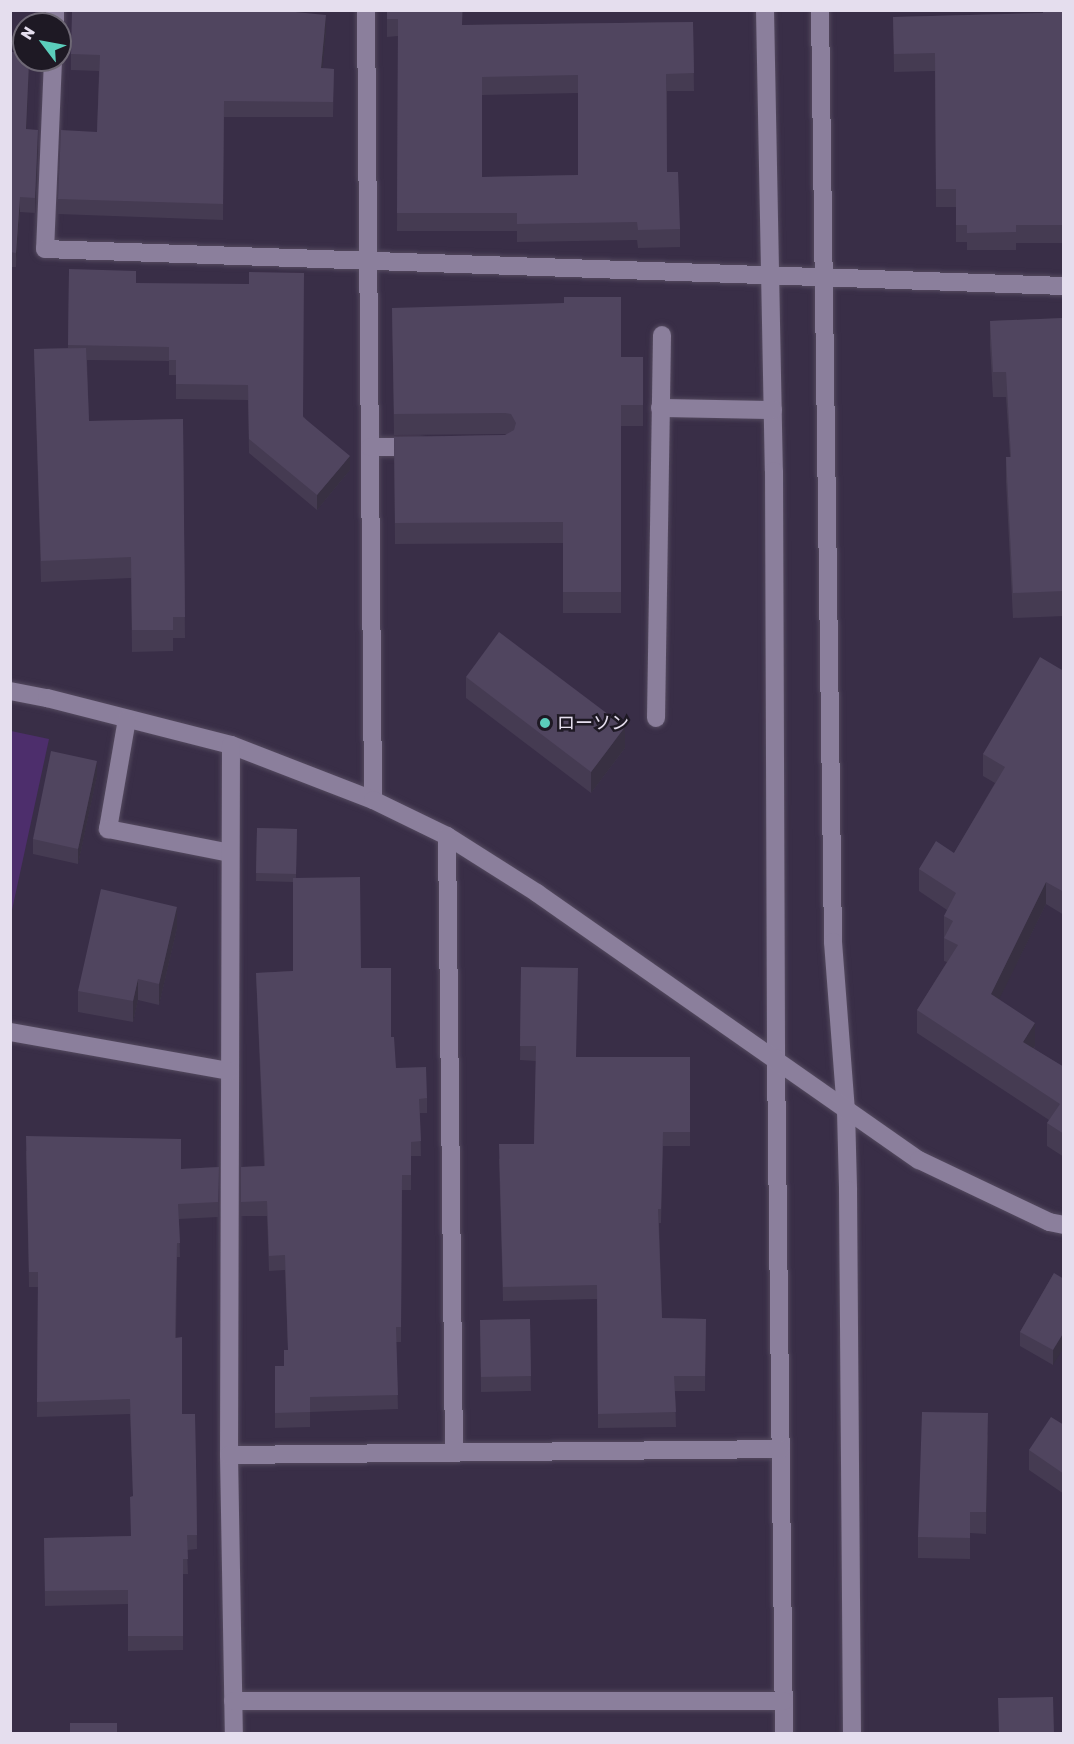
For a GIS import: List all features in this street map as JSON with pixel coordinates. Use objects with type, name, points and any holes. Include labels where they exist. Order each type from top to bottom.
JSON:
[{"type":"street","points":[[366,10],[373,800]]},
{"type":"street","points":[[765,10],[773,410],[776,1058],[784,1734]]},
{"type":"street","points":[[820,10],[826,277],[833,942],[846,1111],[852,1734]]},
{"type":"street","points":[[52,72],[45,249],[1064,286]]},
{"type":"street","points":[[656,718],[662,335]]},
{"type":"street","points":[[660,408],[773,410]]},
{"type":"street","points":[[370,447],[437,446]]},
{"type":"street","points":[[10,691],[231,745],[373,800],[447,836],[537,893],[919,1160],[1039,1217],[1064,1225]]},
{"type":"street","points":[[127,719],[108,829],[230,853]]},
{"type":"street","points":[[231,745],[229,1455],[234,1734]]},
{"type":"street","points":[[447,836],[454,1451]]},
{"type":"street","points":[[10,1032],[230,1071]]},
{"type":"street","points":[[229,1455],[781,1449]]},
{"type":"street","points":[[234,1701],[784,1701]]},
{"type":"shaded area","points":[[11,731],[49,739],[12,910],[10,910]]},
{"type":"building","points":[[72,10],[275,10],[326,15],[321,68],[334,69],[333,102],[224,101],[223,204],[58,199],[61,130],[97,132],[100,55],[72,54]]},
{"type":"building","points":[[387,10],[462,10],[462,25],[693,22],[694,73],[666,74],[667,172],[678,172],[680,229],[638,230],[637,222],[517,224],[517,213],[397,213],[398,19],[387,19]],"holes":[[[578,75],[578,175],[482,177],[482,77]]]},
{"type":"building","points":[[1043,10],[1064,10],[1064,225],[1016,225],[1016,232],[967,233],[967,225],[956,225],[956,189],[936,189],[935,53],[894,54],[893,17],[1043,13]]},
{"type":"building","points":[[10,52],[12,52],[12,72],[28,72],[26,129],[38,130],[35,198],[20,197],[16,253],[10,252]]},
{"type":"building","points":[[69,269],[136,271],[136,283],[249,284],[249,272],[304,273],[303,417],[350,456],[317,495],[249,439],[248,385],[176,384],[176,360],[169,360],[169,347],[68,345]]},
{"type":"building","points":[[564,297],[621,297],[621,357],[643,357],[643,405],[621,405],[621,592],[563,592],[563,522],[395,523],[394,437],[505,435],[514,430],[516,423],[511,414],[505,413],[394,414],[392,308],[564,303]]},
{"type":"building","points":[[1064,318],[1064,591],[1013,593],[1006,457],[1011,457],[1006,372],[993,372],[990,321]]},
{"type":"building","points":[[86,348],[89,421],[183,419],[185,617],[173,617],[173,630],[132,630],[131,557],[41,561],[34,349]]},
{"type":"building","name":"ローソン","points":[[499,632],[625,727],[591,772],[466,677]]},
{"type":"building","points":[[1040,657],[1062,670],[1064,667],[1064,892],[1046,882],[991,994],[1035,1023],[1023,1042],[1064,1067],[1064,1134],[1047,1123],[1060,1104],[917,1010],[958,945],[944,938],[953,921],[944,916],[956,893],[919,869],[936,841],[954,853],[1005,767],[983,754]]},
{"type":"building","points":[[51,751],[97,761],[78,849],[33,839]]},
{"type":"building","points":[[257,828],[297,829],[296,874],[256,873]]},
{"type":"building","points":[[360,877],[361,968],[391,968],[391,1037],[394,1037],[396,1068],[426,1067],[427,1098],[419,1099],[421,1141],[411,1142],[411,1175],[402,1175],[401,1327],[396,1327],[398,1395],[310,1397],[310,1412],[275,1413],[275,1366],[284,1366],[284,1350],[288,1350],[285,1255],[269,1256],[267,1201],[241,1202],[241,1167],[265,1166],[256,973],[293,971],[293,878]]},
{"type":"building","points":[[101,889],[177,907],[159,984],[138,979],[133,1001],[78,991]]},
{"type":"building","points":[[521,967],[578,968],[576,1057],[690,1057],[690,1132],[663,1132],[661,1209],[658,1209],[662,1318],[706,1319],[705,1376],[674,1376],[676,1412],[598,1414],[597,1285],[503,1287],[499,1144],[534,1144],[536,1046],[520,1046]]},
{"type":"building","points":[[26,1136],[181,1139],[181,1169],[219,1167],[218,1202],[178,1204],[180,1243],[177,1243],[175,1338],[182,1337],[182,1414],[195,1414],[197,1535],[187,1535],[188,1559],[183,1559],[183,1636],[128,1636],[128,1590],[45,1591],[44,1538],[131,1536],[130,1497],[133,1496],[130,1399],[37,1402],[38,1272],[29,1272]]},
{"type":"building","points":[[1054,1273],[1064,1279],[1064,1332],[1053,1350],[1020,1332]]},
{"type":"building","points":[[530,1319],[531,1376],[481,1377],[480,1320]]},
{"type":"building","points":[[922,1412],[988,1413],[986,1512],[970,1512],[970,1538],[918,1537]]},
{"type":"building","points":[[1051,1417],[1064,1425],[1064,1474],[1029,1450]]},
{"type":"building","points":[[1053,1697],[1054,1734],[999,1734],[998,1698]]},
{"type":"building","points":[[70,1723],[117,1723],[117,1734],[52,1734],[70,1733]]},
{"type":"place","name":"ローソン","points":[[545,723]]}]
